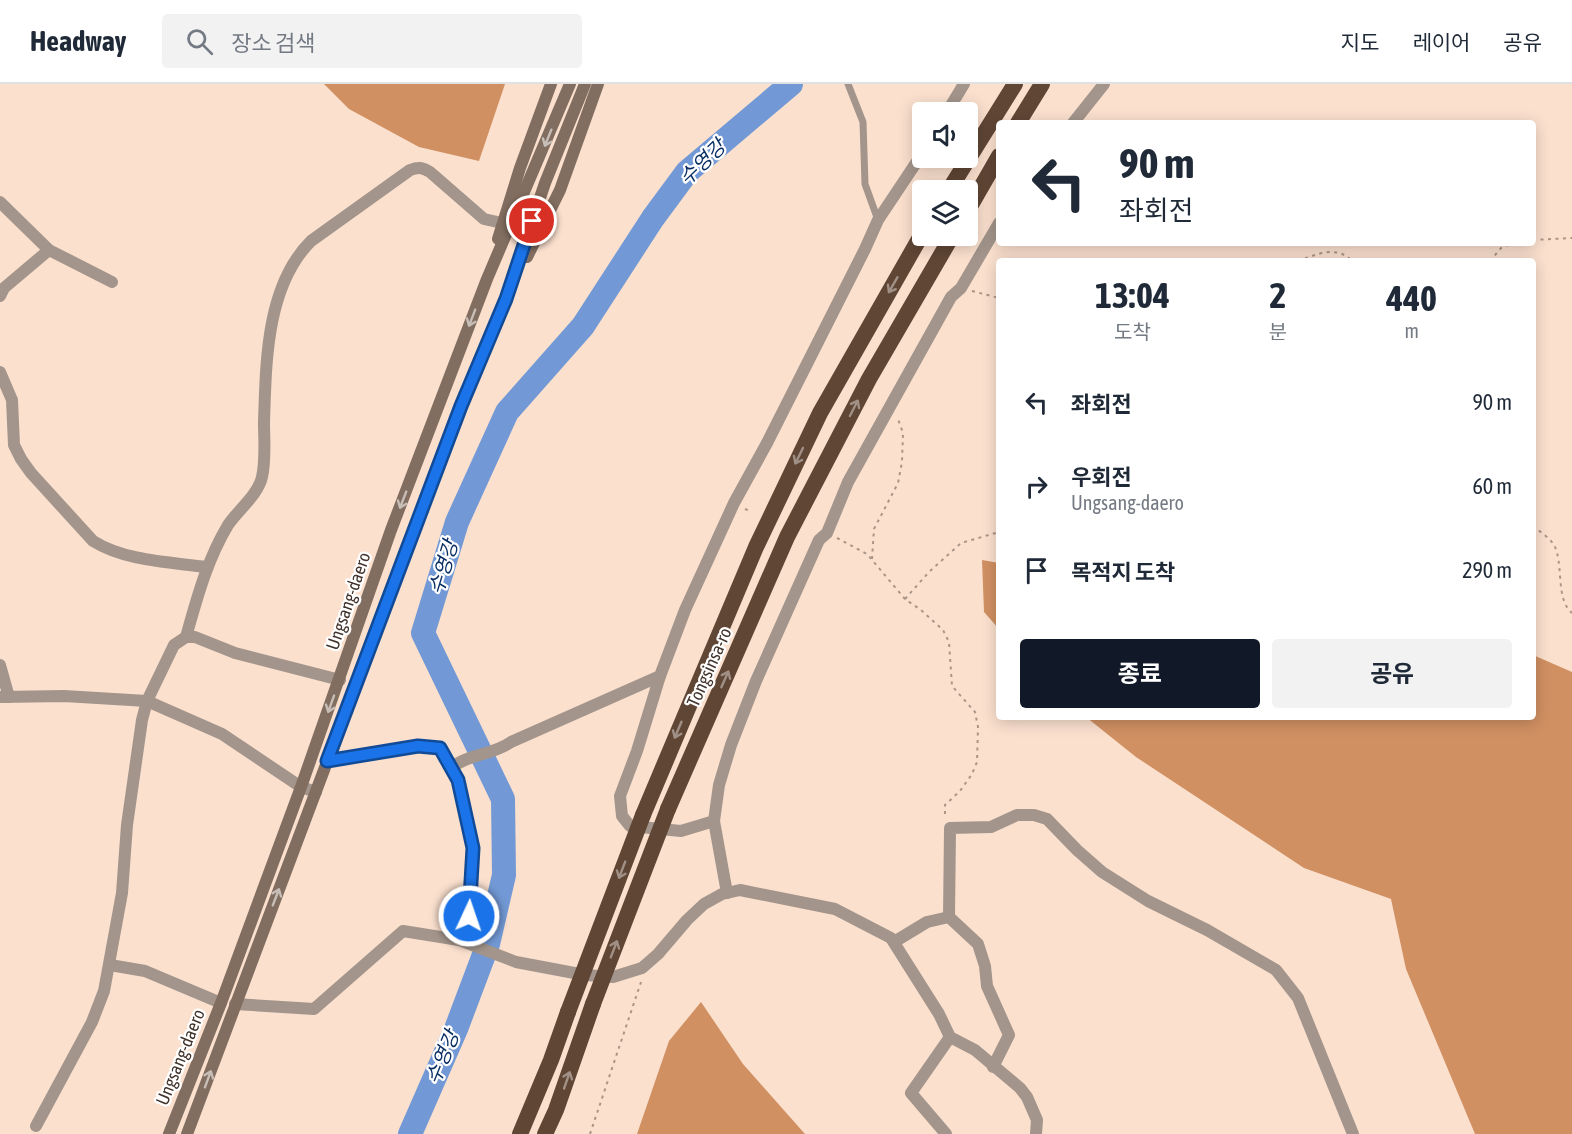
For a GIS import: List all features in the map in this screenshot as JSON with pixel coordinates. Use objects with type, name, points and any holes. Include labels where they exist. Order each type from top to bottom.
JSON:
[{"type":"highway","points":[[1022,117],[1042,84]]},
{"type":"highway","points":[[1022,117],[1050,84]]},
{"type":"highway","points":[[955,180],[1014,85]]},
{"type":"highway","points":[[978,193],[996,161]]},
{"type":"highway","name":"Tongsinsa-ro","points":[[520,1134],[551,1060],[643,815],[756,547],[820,413],[915,246]]},
{"type":"highway","name":"Tongsinsa-ro","points":[[545,1134],[668,809],[787,537],[869,379],[946,246]]},
{"type":"main road","points":[[487,279],[520,168],[551,84]]},
{"type":"main road","name":"Ungsang-daero","points":[[169,1134],[221,1003],[340,680],[392,530],[487,279],[570,84]]},
{"type":"main road","name":"Ungsang-daero","points":[[188,1134],[461,406],[506,299],[545,183],[585,84]]},
{"type":"main road","points":[[506,299],[560,190],[598,84]]},
{"type":"street","points":[[953,102],[964,84]]},
{"type":"street","points":[[1075,120],[1104,84]]},
{"type":"street","points":[[186,637],[207,567],[228,525],[262,479],[265,375],[270,337],[279,296],[302,250],[311,241],[417,167],[423,167],[430,172],[484,219],[502,223]]},
{"type":"street","points":[[714,821],[681,831],[630,825],[622,816],[620,796],[637,751],[660,676],[685,610],[734,503],[767,443],[878,220],[913,168]]},
{"type":"street","points":[[0,202],[49,250],[112,282]]},
{"type":"street","points":[[727,893],[714,821],[719,785],[731,745],[756,681],[819,540],[827,533],[848,482],[951,297],[961,288],[996,228]]},
{"type":"street","points":[[0,296],[4,288],[49,250]]},
{"type":"street","points":[[0,372],[12,400],[14,445],[21,459],[30,473],[93,541],[106,549],[141,558],[207,567]]},
{"type":"street","points":[[36,1126],[92,1022],[104,991],[122,893],[127,825],[147,701],[174,645],[186,637],[195,637],[255,659],[340,680]]},
{"type":"street","points":[[0,665],[5,697],[64,696],[147,701],[222,734],[301,787],[316,792]]},
{"type":"street","points":[[454,765],[504,747],[511,741],[660,676]]},
{"type":"street","points":[[327,761],[418,746],[440,748],[454,765],[473,848],[465,943]]},
{"type":"street","points":[[993,1068],[1009,1035],[987,986],[985,966],[978,944],[949,917],[950,828],[991,826],[1017,815],[1034,815],[1047,819],[1102,873],[1148,901],[1207,930],[1276,970],[1298,998],[1353,1134]]},
{"type":"street","points":[[236,1004],[314,1009],[403,931],[465,943],[516,963],[585,975],[614,977],[642,968],[704,904],[727,893],[740,890],[835,909],[891,938],[939,1014],[950,1037],[975,1050],[993,1068],[1020,1088],[1027,1097],[1037,1120],[1036,1134]]},
{"type":"street","points":[[894,942],[927,922],[949,917]]},
{"type":"street","points":[[110,965],[145,971],[221,1003]]},
{"type":"street","points":[[946,1134],[911,1093],[950,1037]]},
{"type":"lane","points":[[849,84],[863,122],[865,184],[878,220]]},
{"type":"path","points":[[1536,240],[1572,238]]},
{"type":"path","points":[[1493,258],[1501,248],[1506,246]]},
{"type":"path","points":[[1308,258],[1334,250],[1349,258]]},
{"type":"path","points":[[961,288],[996,297]]},
{"type":"path","points":[[872,560],[874,529],[898,483],[902,462],[903,433],[897,416],[890,409]]},
{"type":"path","points":[[1536,529],[1554,545],[1563,594],[1568,610],[1572,613]]},
{"type":"path","points":[[827,533],[867,554],[905,599],[943,630],[949,642],[952,686],[975,712],[978,727],[977,762],[972,774],[960,791],[945,805],[944,816],[950,828]]},
{"type":"path","points":[[905,599],[929,572],[961,543],[996,533]]},
{"type":"path","points":[[590,1134],[642,981],[642,968]]},
{"type":"shaded area","points":[[324,84],[505,84],[479,161],[419,147],[349,109]]},
{"type":"shaded area","points":[[982,560],[996,562],[996,626],[984,612]]},
{"type":"shaded area","points":[[1536,656],[1572,672],[1572,1134],[1475,1134],[1406,969],[1391,899],[1304,868],[1136,757],[1090,720],[1536,720]]},
{"type":"shaded area","points":[[701,1002],[743,1064],[805,1134],[637,1134],[669,1041]]},
{"type":"waterway","name":"수영강","points":[[410,1134],[456,1029],[488,944],[504,875],[503,799],[423,633],[457,522],[507,412],[583,326],[653,218],[687,172],[791,84]]},
{"type":"route","points":[[469,916],[473,848],[458,780],[440,748],[418,746],[327,761],[461,406],[506,299],[532,221]]}]
